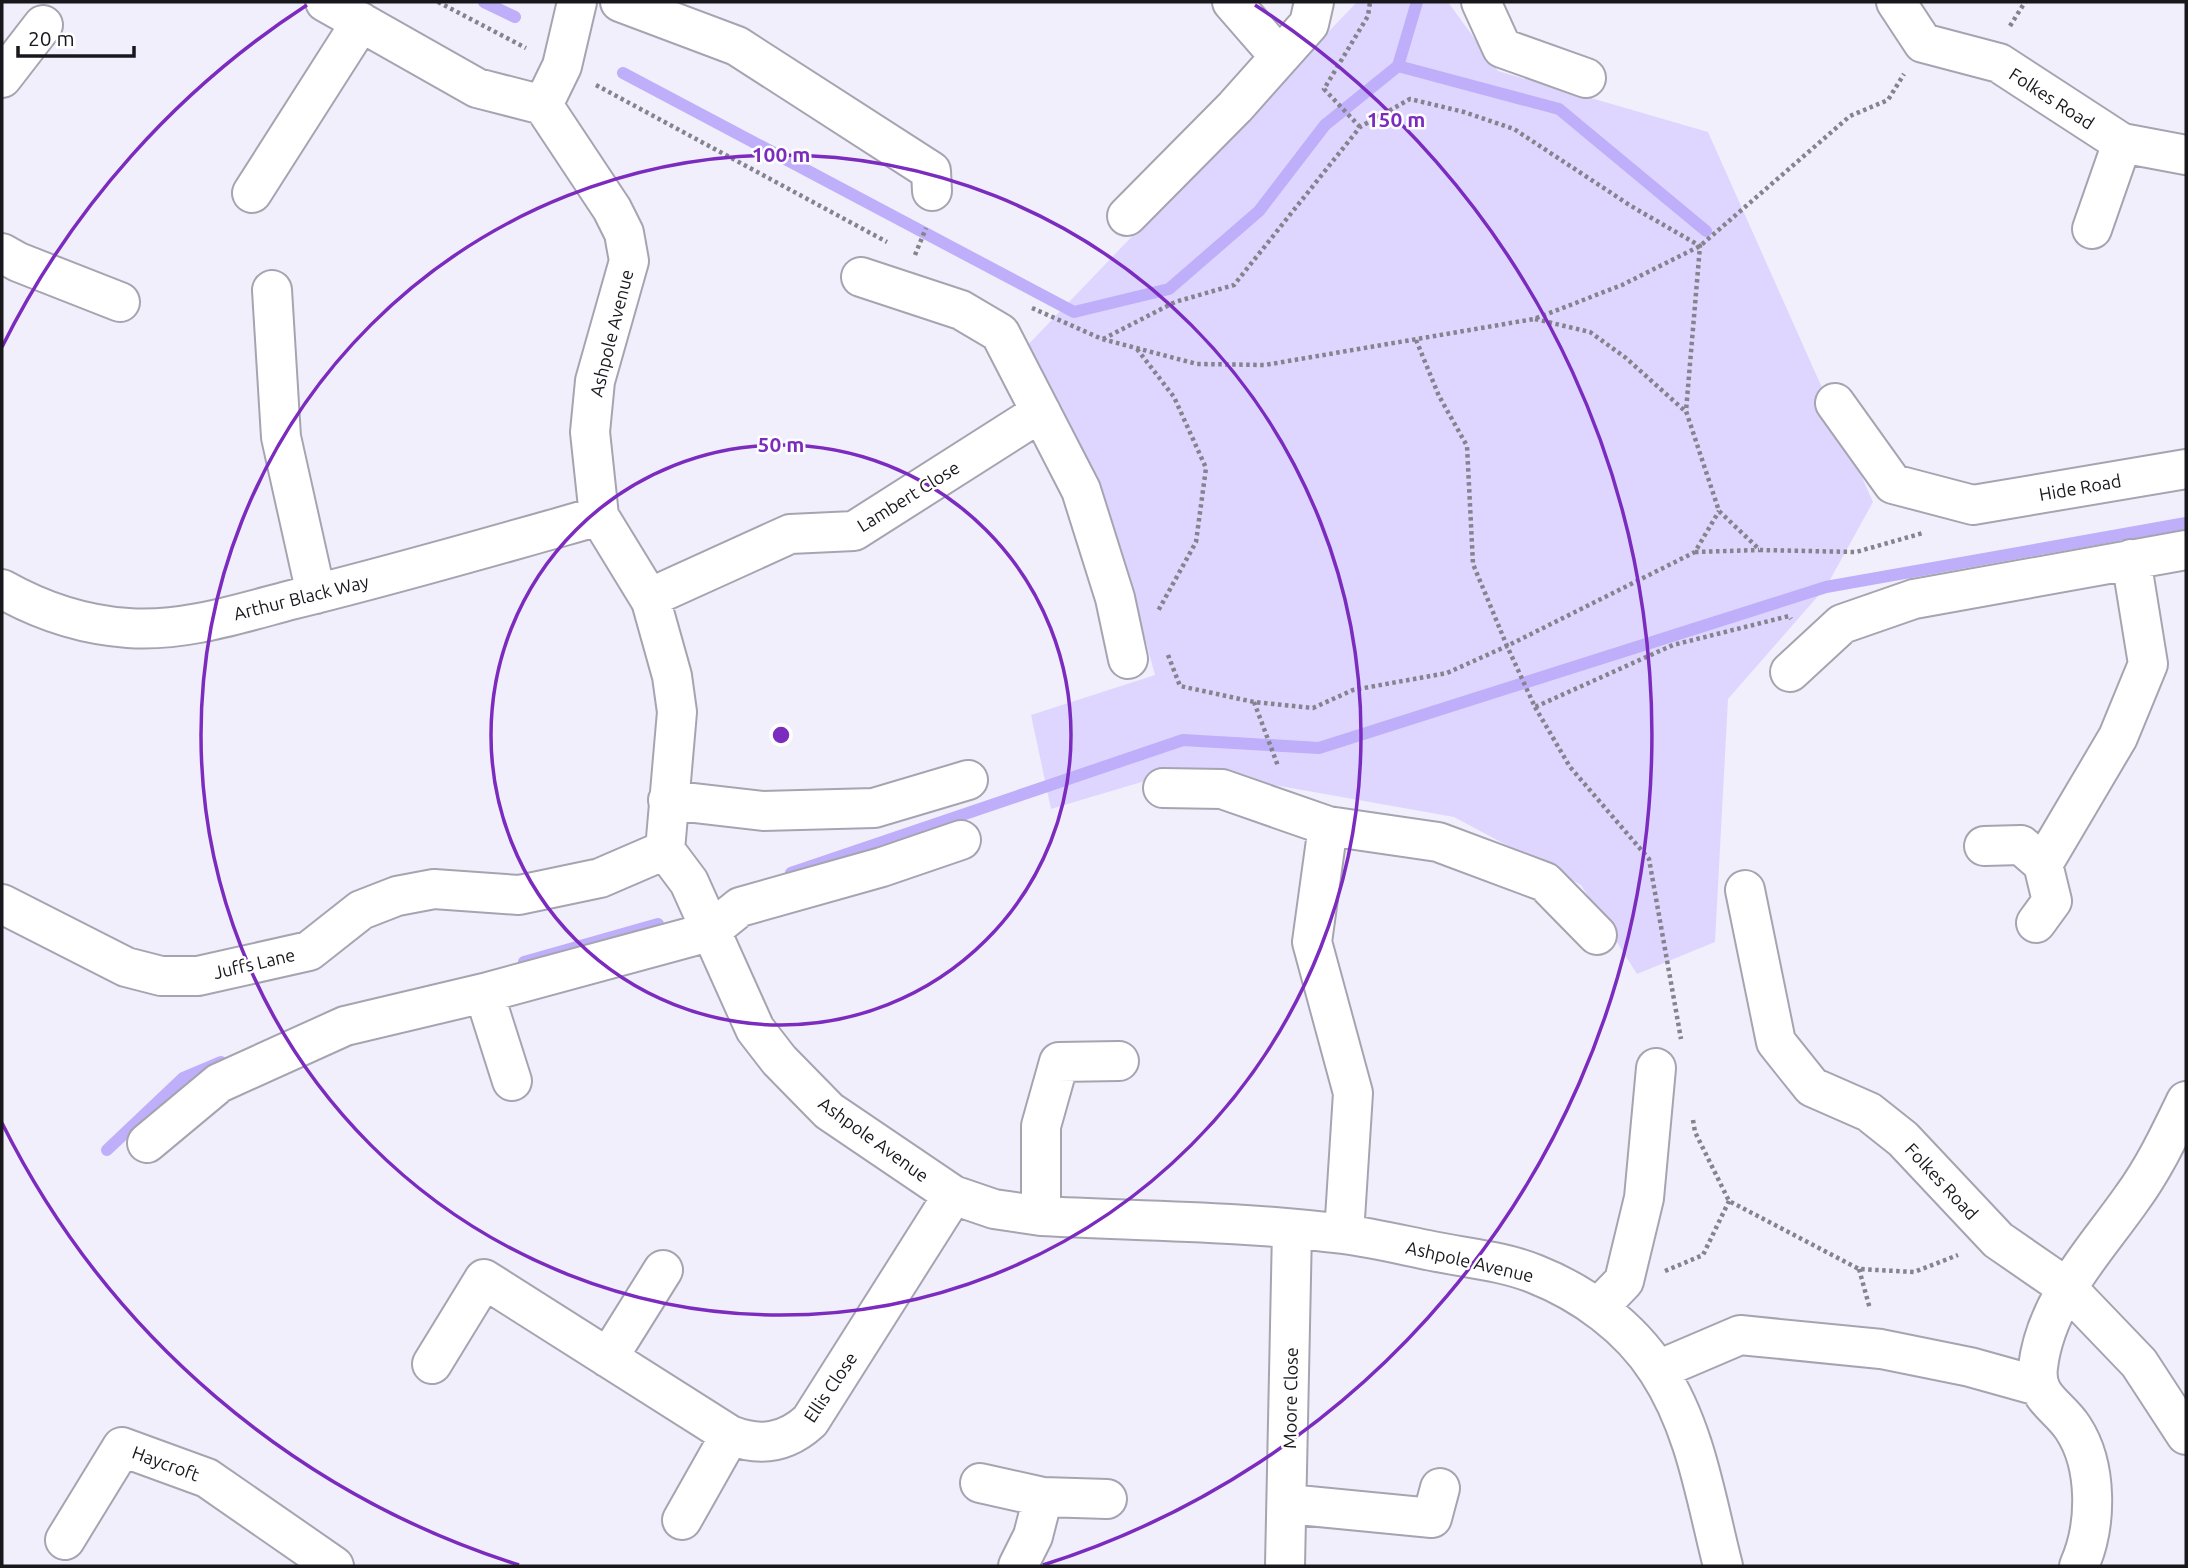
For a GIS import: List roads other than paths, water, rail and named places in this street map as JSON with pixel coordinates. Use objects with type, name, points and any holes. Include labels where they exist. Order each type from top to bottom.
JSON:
[{"type":"street","points":[[325,2],[477,88],[543,105],[562,66],[577,2]]},
{"type":"street","points":[[620,2],[737,46],[931,171],[931,204]]},
{"type":"street","points":[[1231,2],[1279,56]]},
{"type":"street","points":[[1127,216],[1235,107],[1309,24],[1314,2]]},
{"type":"street","points":[[1481,2],[1502,48],[1586,78]]},
{"type":"street","name":"Folkes Road","points":[[1896,2],[1923,43],[1999,63],[2122,143],[2174,155],[2186,155]]},
{"type":"street","points":[[252,193],[361,22]]},
{"type":"street","points":[[2,78],[43,25]]},
{"type":"street","name":"Ashpole Avenue","points":[[543,105],[612,209],[624,233],[629,261],[595,381],[590,432],[599,516],[649,598],[672,677],[677,712],[667,800],[666,850],[689,882],[709,932],[755,1029],[779,1060],[829,1111],[953,1195],[994,1209],[1041,1216],[1344,1234],[1534,1273],[1567,1288],[1598,1308],[1639,1346],[1658,1370],[1677,1404],[1691,1441],[1723,1566]]},
{"type":"street","points":[[2092,229],[2122,143]]},
{"type":"street","points":[[2,253],[18,262],[120,302]]},
{"type":"street","points":[[861,277],[961,310],[1000,333],[1081,490],[1115,597],[1128,659]]},
{"type":"street","points":[[272,290],[281,437],[316,594]]},
{"type":"street","name":"Hide Road","points":[[1835,403],[1893,484],[1973,505],[2186,468]]},
{"type":"street","name":"Lambert Close","points":[[649,598],[790,534],[854,531],[1041,412]]},
{"type":"street","name":"Arthur Black Way","points":[[2,589],[68,618],[130,628],[197,624],[599,516]]},
{"type":"street","points":[[1790,671],[1842,624],[1914,598],[2046,573],[2186,551]]},
{"type":"street","points":[[2043,864],[2118,737],[2148,664],[2132,559]]},
{"type":"street","points":[[667,800],[763,811],[874,808],[968,780]]},
{"type":"street","points":[[1163,788],[1222,789],[1328,826],[1438,842],[1545,882],[1597,935]]},
{"type":"street","points":[[1328,826],[1312,942],[1353,1093],[1344,1234]]},
{"type":"street","points":[[147,1143],[219,1083],[345,1026],[484,993],[709,932],[740,907],[882,867],[961,840]]},
{"type":"street","points":[[1984,846],[2021,845],[2043,864],[2052,901],[2036,923]]},
{"type":"street","name":"Juffs Lane","points":[[2,904],[126,967],[161,976],[198,975],[309,951],[362,910],[397,896],[434,889],[519,895],[600,878],[666,850]]},
{"type":"street","name":"Folkes Road","points":[[1745,890],[1776,1042],[1812,1087],[1869,1112],[1903,1139],[1997,1240],[2066,1287],[2140,1363],[2186,1435]]},
{"type":"street","points":[[484,993],[512,1081]]},
{"type":"street","points":[[1598,1308],[1624,1281],[1644,1198],[1669,1059]]},
{"type":"street","points":[[1041,1216],[1041,1126],[1059,1062],[1119,1061]]},
{"type":"street","points":[[2091,1564],[2092,1499],[2089,1470],[2073,1427],[2044,1398],[2038,1386],[2041,1347],[2066,1287],[2134,1196],[2164,1149],[2186,1101]]},
{"type":"street","name":"Ellis Close","points":[[432,1364],[484,1279],[730,1435],[745,1441],[778,1440],[801,1430],[810,1421],[953,1195]]},
{"type":"street","name":"Moore Close","points":[[1285,1566],[1292,1230]]},
{"type":"street","points":[[608,1358],[663,1270]]},
{"type":"street","points":[[1658,1370],[1740,1335],[1881,1349],[1970,1367],[2038,1386]]},
{"type":"street","points":[[682,1520],[730,1435]]},
{"type":"street","name":"Haycroft","points":[[65,1540],[122,1447],[206,1478],[334,1566]]},
{"type":"street","points":[[980,1483],[1042,1497],[1107,1499]]},
{"type":"street","points":[[1288,1504],[1432,1518],[1440,1488]]},
{"type":"street","points":[[1018,1566],[1033,1536],[1042,1497]]},
{"type":"waterway","points":[[484,2],[515,17]]},
{"type":"waterway","points":[[1417,2],[1398,66],[1559,109],[1706,231]]},
{"type":"waterway","points":[[623,73],[1074,312],[1169,289],[1259,211],[1325,125],[1398,66]]},
{"type":"waterway","points":[[791,873],[1183,740],[1319,748],[1826,587],[2186,523]]},
{"type":"waterway","points":[[524,962],[658,924]]},
{"type":"waterway","points":[[107,1150],[183,1078],[221,1062]]}]
